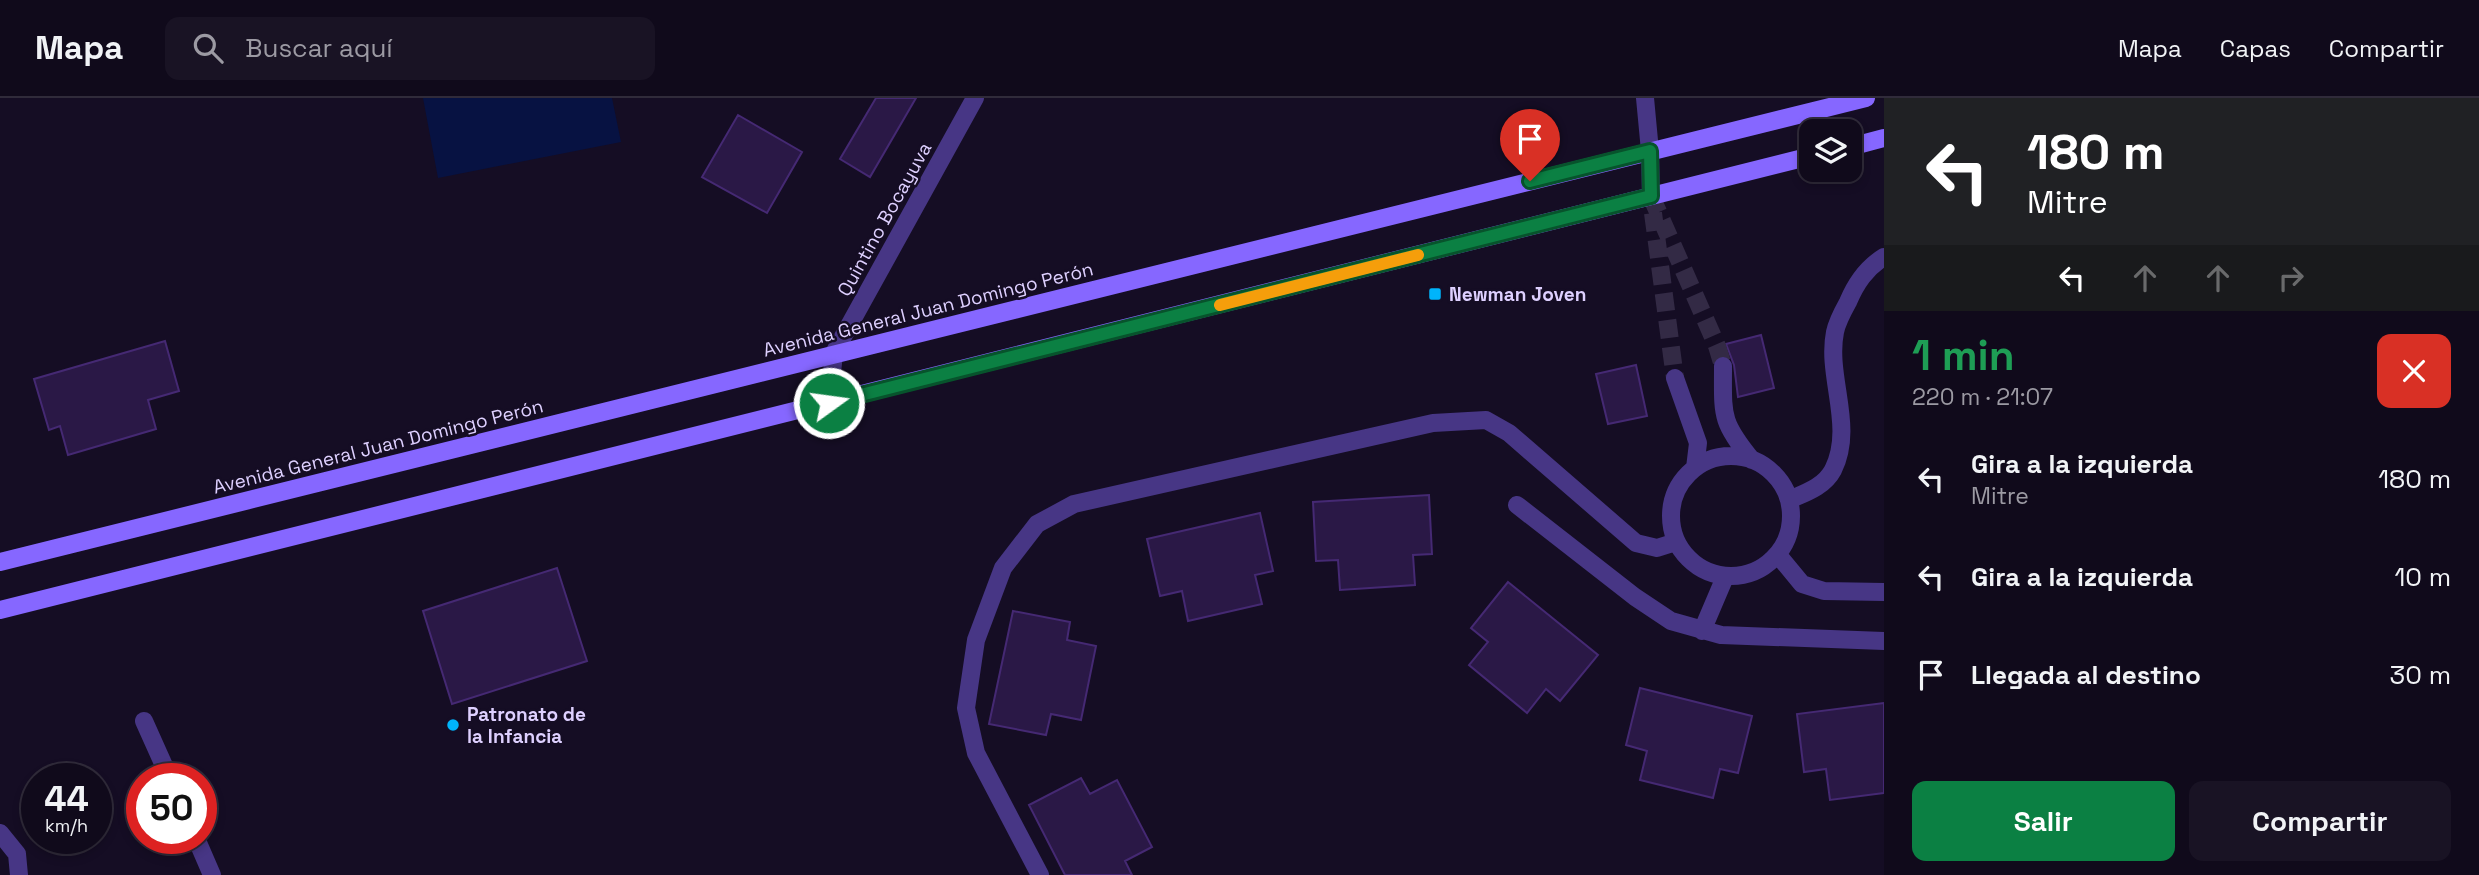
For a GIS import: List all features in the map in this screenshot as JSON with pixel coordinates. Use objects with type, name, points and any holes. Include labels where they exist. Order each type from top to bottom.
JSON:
[{"type":"main road","name":"Avenida General Juan Domingo Perón","points":[[0,562],[1866,98]]},
{"type":"main road","points":[[1862,144],[1884,138]]},
{"type":"main road","points":[[0,610],[1799,159]]},
{"type":"street","name":"Quintino Bocayuva","points":[[829,403],[834,353],[975,98]]},
{"type":"street","points":[[1645,98],[1651,196]]},
{"type":"street","points":[[1789,500],[1815,489],[1832,472],[1839,452],[1842,420],[1833,345],[1835,330],[1857,282],[1884,257]]},
{"type":"street","points":[[1723,366],[1723,406],[1728,431],[1752,460],[1768,469],[1782,483],[1789,500],[1791,519],[1787,538],[1778,555],[1764,567],[1746,575],[1725,577],[1696,565],[1676,542],[1671,522],[1672,502],[1681,482],[1695,468],[1723,457],[1752,460]]},
{"type":"street","points":[[1675,378],[1698,443],[1695,468]]},
{"type":"street","points":[[1040,875],[976,753],[966,708],[976,640],[1003,568],[1037,524],[1074,504],[1433,423],[1486,420],[1509,433],[1636,543],[1657,548],[1676,542]]},
{"type":"street","points":[[1517,505],[1634,597],[1671,621],[1702,631],[1733,635],[1884,641]]},
{"type":"street","points":[[1778,555],[1802,584],[1824,591],[1884,592]]},
{"type":"street","points":[[1702,631],[1725,577]]},
{"type":"street","points":[[144,721],[163,763]]},
{"type":"street","points":[[0,833],[17,854],[19,875]]},
{"type":"street","points":[[203,854],[212,875]]},
{"type":"shaded area","points":[[423,98],[612,98],[621,142],[438,178]]},
{"type":"building","points":[[876,98],[916,98],[870,177],[840,159]]},
{"type":"building","points":[[738,115],[802,152],[767,213],[702,177]]},
{"type":"building","points":[[1761,335],[1774,388],[1738,397],[1734,365],[1726,344]]},
{"type":"building","points":[[165,341],[179,391],[148,400],[156,429],[68,455],[60,426],[49,430],[34,379]]},
{"type":"building","points":[[1636,365],[1647,416],[1608,424],[1596,374]]},
{"type":"building","points":[[1429,495],[1432,554],[1413,555],[1415,585],[1340,590],[1338,560],[1316,561],[1313,502]]},
{"type":"building","points":[[1260,513],[1273,571],[1255,575],[1262,604],[1188,621],[1182,591],[1160,596],[1147,539]]},
{"type":"building","points":[[557,568],[587,661],[452,704],[423,611]]},
{"type":"building","points":[[1508,582],[1598,655],[1560,701],[1546,689],[1527,713],[1469,665],[1488,642],[1471,628]]},
{"type":"building","points":[[1013,611],[1070,622],[1067,640],[1096,646],[1081,720],[1051,714],[1046,735],[989,724]]},
{"type":"building","points":[[1640,688],[1752,716],[1738,773],[1720,769],[1713,798],[1640,780],[1647,751],[1626,745]]},
{"type":"building","points":[[1884,703],[1884,793],[1830,800],[1826,769],[1804,772],[1797,714]]},
{"type":"building","points":[[1081,778],[1090,794],[1117,780],[1152,847],[1125,861],[1132,875],[1065,875],[1029,805]]},
{"type":"tunnel","points":[[1651,196],[1717,346],[1723,366]]},
{"type":"tunnel","points":[[1653,213],[1675,378]]},
{"type":"slow traffic","points":[[1220,305],[1418,255]]},
{"type":"place","name":"Newman Joven","points":[[1435,294]]},
{"type":"place","name":"Patronato de la Infancia","points":[[453,725]]},
{"type":"route","points":[[829,403],[1651,196],[1650,151],[1530,181]]}]
